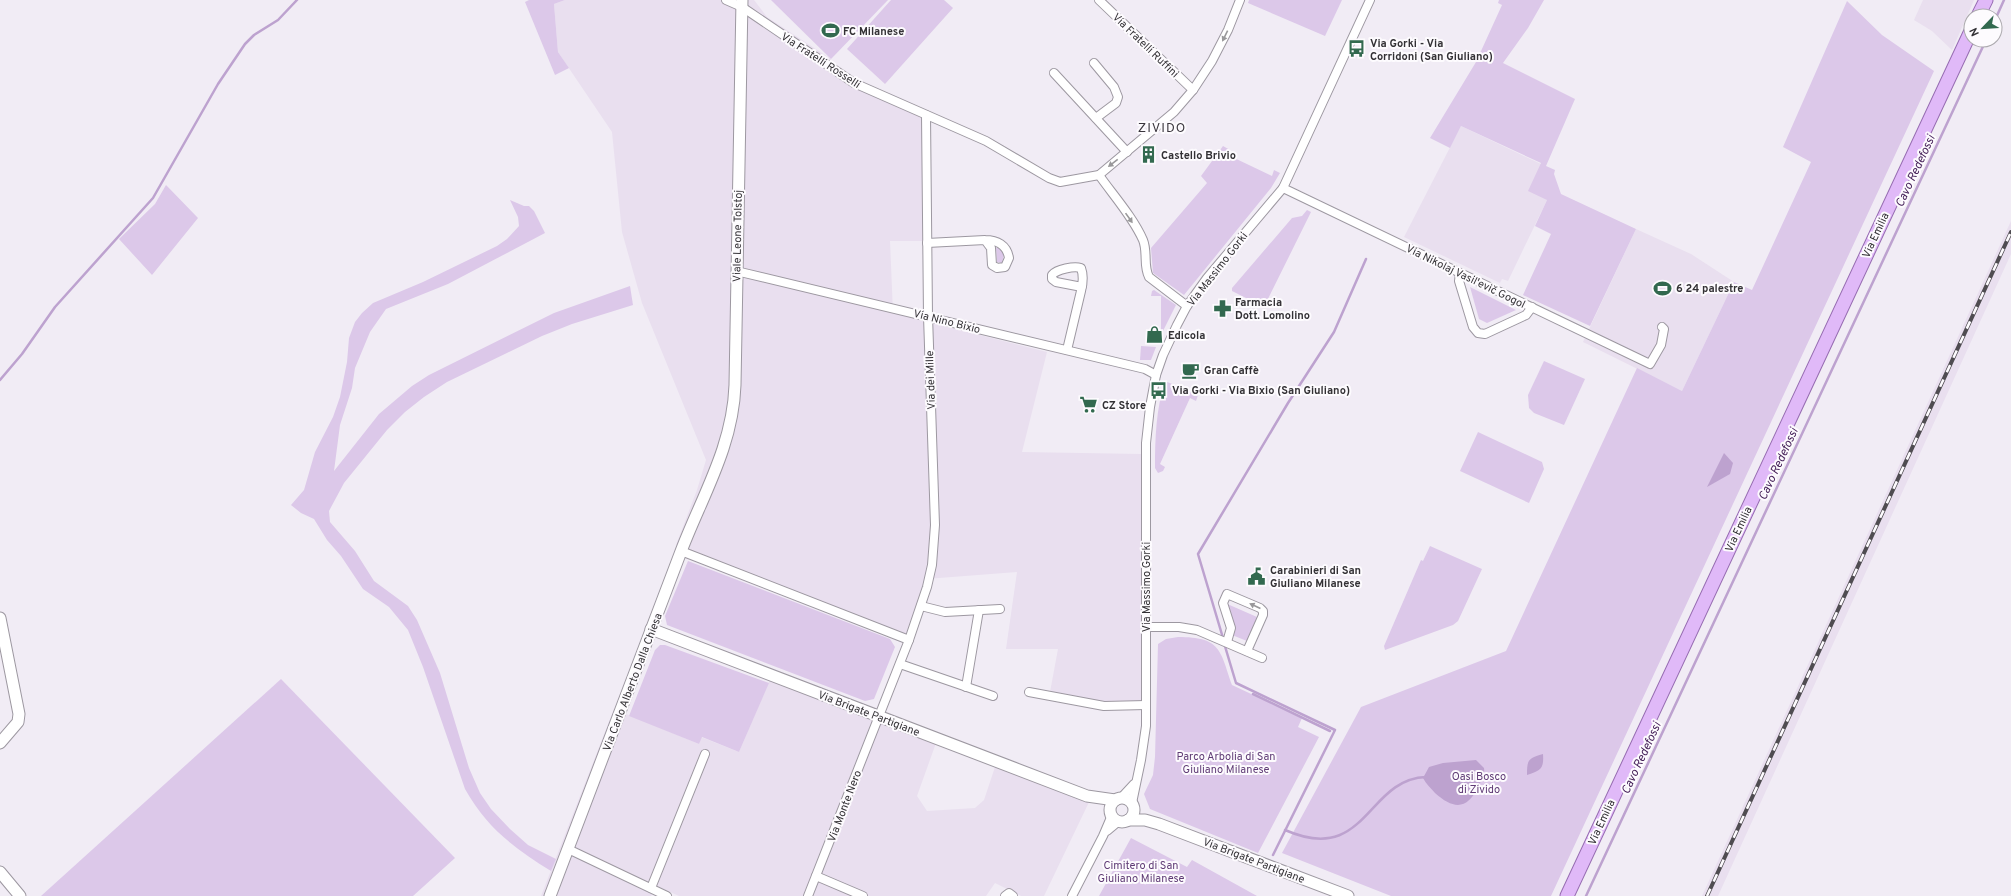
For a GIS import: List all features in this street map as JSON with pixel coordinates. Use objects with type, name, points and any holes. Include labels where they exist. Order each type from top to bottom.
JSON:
[{"type":"main road","name":"Via Emilia","points":[[1567,896],[1963,48]]},
{"type":"street","name":"Via Fratelli Rosselli","points":[[726,0],[742,3],[847,79],[990,143],[1057,181],[1074,180],[1099,175]]},
{"type":"street","name":"Via Fratelli Ruffini","points":[[1099,0],[1193,90]]},
{"type":"street","points":[[1187,306],[1149,277],[1147,272],[1145,247],[1140,235],[1099,175],[1172,114],[1193,90],[1220,46],[1240,0]]},
{"type":"street","name":"Via Massimo Gorki","points":[[1133,806],[1144,741],[1146,705],[1146,443],[1150,407],[1156,375],[1170,340],[1187,306],[1207,278],[1283,188],[1368,1]]},
{"type":"street","name":"Viale Leone Tolstoj","points":[[716,469],[727,439],[734,404],[742,3]]},
{"type":"street","points":[[1094,63],[1114,87],[1118,97],[1116,103],[1096,118]]},
{"type":"street","points":[[1054,73],[1127,152]]},
{"type":"street","name":"Via dei Mille","points":[[879,717],[909,640],[931,574],[934,540],[928,316],[926,115]]},
{"type":"street","name":"Via Nikolaj Vasil'evič Gogol","points":[[1283,188],[1650,364],[1665,334],[1662,327]]},
{"type":"street","points":[[927,243],[985,240]]},
{"type":"street","name":"Via Nino Bixio","points":[[736,271],[1145,369],[1156,375]]},
{"type":"street","points":[[1460,273],[1459,281],[1473,327],[1478,333],[1485,334],[1526,315],[1532,307]]},
{"type":"street","points":[[1067,350],[1082,287]]},
{"type":"street","name":"Via Carlo Alberto Dalla Chiesa","points":[[550,896],[681,551],[716,469]]},
{"type":"street","points":[[681,551],[909,640]]},
{"type":"street","points":[[1227,642],[1232,628],[1222,603],[1227,594],[1260,608],[1263,611],[1263,615],[1247,651]]},
{"type":"street","points":[[921,606],[945,612],[1000,609]]},
{"type":"street","points":[[966,687],[978,610]]},
{"type":"street","points":[[0,618],[19,714],[18,722],[0,743]]},
{"type":"street","points":[[1146,627],[1188,628],[1214,636],[1262,658]]},
{"type":"street","name":"Via Brigate Partigiane","points":[[651,630],[1088,796],[1118,799],[1133,806],[1159,824]]},
{"type":"street","points":[[900,664],[993,696]]},
{"type":"street","points":[[1029,692],[1104,706],[1146,705]]},
{"type":"street","name":"Via Monte Nero","points":[[808,896],[879,717]]},
{"type":"street","points":[[651,888],[705,754]]},
{"type":"street","name":"Via Massimo Gorki","points":[[1118,799],[1131,788],[1137,778]]},
{"type":"street","name":"Via Brigate Partigiane","points":[[1088,796],[1117,817],[1145,820],[1159,824],[1348,896]]},
{"type":"street","points":[[1072,896],[1103,836],[1117,817],[1118,799]]},
{"type":"street","points":[[1117,817],[1133,815],[1133,806]]},
{"type":"street","points":[[568,849],[667,896]]},
{"type":"street","points":[[0,872],[20,896]]},
{"type":"street","points":[[816,876],[863,896]]},
{"type":"street","points":[[1005,896],[1009,894],[1013,896]]},
{"type":"shaded area","points":[[565,0],[754,0],[767,17],[831,59],[828,64],[848,79],[925,113],[925,241],[890,241],[893,313],[1047,352],[1022,452],[1141,454],[1142,701],[1105,703],[1050,692],[1058,649],[1006,649],[1017,572],[926,579],[907,636],[676,545],[697,490],[706,460],[642,303],[622,232],[612,132],[558,52],[554,4]]},
{"type":"shaded area","points":[[1923,0],[1974,0],[1970,8],[1963,8],[1963,25],[1952,50],[1932,31],[1914,20]]},
{"type":"shaded area","points":[[1461,126],[1541,164],[1547,200],[1508,281],[1502,279],[1500,283],[1404,237]]},
{"type":"shaded area","points":[[2011,221],[2011,254],[1718,896],[1702,896]]},
{"type":"shaded area","points":[[1636,229],[1691,254],[1734,282],[1682,391],[1583,342]]},
{"type":"shaded area","points":[[1724,453],[1733,463],[1730,474],[1707,487]]},
{"type":"shaded area","points":[[771,677],[936,743],[917,796],[927,811],[975,808],[984,800],[996,764],[1090,800],[1044,896],[1021,896],[995,883],[986,896],[679,896],[657,886],[651,896],[541,896],[614,709],[699,744],[701,737],[739,752]]},
{"type":"shaded area","points":[[1543,754],[1543,763],[1541,768],[1536,772],[1527,775],[1529,760]]},
{"type":"shaded area","points":[[1476,760],[1484,768],[1484,775],[1475,793],[1465,803],[1460,805],[1454,805],[1442,799],[1423,778],[1429,767],[1443,763]]},
{"type":"green space","points":[[529,0],[565,0],[554,4],[558,52],[569,68],[555,75],[525,2]]},
{"type":"green space","name":"FC Milanese","points":[[771,0],[888,0],[831,59]]},
{"type":"green space","points":[[891,0],[944,0],[953,8],[885,84],[847,49]]},
{"type":"green space","points":[[1249,0],[1342,0],[1325,36],[1248,3]]},
{"type":"green space","points":[[1499,0],[1544,0],[1528,28],[1503,63],[1575,99],[1546,166],[1555,170],[1554,174],[1561,194],[1636,229],[1590,326],[1523,295],[1551,234],[1535,226],[1547,200],[1528,191],[1541,163],[1461,126],[1450,148],[1430,138],[1476,62],[1502,5],[1498,3]]},
{"type":"green space","name":"Oasi Bosco di Zivido","points":[[1847,1],[1882,35],[1934,71],[1551,896],[1391,896],[1282,853],[1361,707],[1506,651],[1637,368],[1682,391],[1734,282],[1752,290],[1811,162],[1783,147]]},
{"type":"green space","points":[[1223,146],[1230,150],[1228,155],[1272,176],[1274,170],[1280,173],[1271,188],[1184,295],[1153,273],[1151,248],[1207,183],[1201,176]]},
{"type":"green space","points":[[166,185],[198,218],[152,275],[119,239],[155,204]]},
{"type":"green space","points":[[510,200],[524,206],[529,206],[534,211],[545,233],[448,284],[386,309],[370,332],[355,368],[352,388],[340,425],[334,471],[379,414],[412,386],[429,375],[554,313],[630,286],[633,305],[572,324],[542,336],[447,382],[424,397],[405,412],[387,430],[344,483],[329,511],[330,522],[355,551],[374,581],[408,606],[417,620],[440,673],[469,768],[480,793],[491,809],[528,845],[556,859],[551,871],[525,854],[502,836],[473,803],[465,789],[423,667],[408,630],[389,607],[363,589],[341,556],[327,540],[314,519],[301,513],[291,505],[304,490],[315,452],[333,417],[340,397],[347,362],[349,338],[355,322],[373,303],[423,282],[497,246],[507,239],[519,226],[518,217]]},
{"type":"green space","points":[[1307,210],[1311,212],[1264,307],[1232,291],[1232,288],[1292,218],[1302,216]]},
{"type":"green space","points":[[996,248],[1000,248],[1004,254],[1002,263],[997,262]]},
{"type":"green space","points":[[1470,287],[1516,310],[1487,323],[1479,319]]},
{"type":"green space","points":[[1154,290],[1176,305],[1161,335],[1161,296],[1151,296],[1152,291]]},
{"type":"green space","points":[[1141,346],[1156,347],[1151,360],[1140,360]]},
{"type":"green space","points":[[1544,361],[1585,379],[1564,425],[1534,413],[1529,408],[1528,395]]},
{"type":"green space","points":[[1165,381],[1198,395],[1196,401],[1190,398],[1160,464],[1165,467],[1163,471],[1158,473],[1155,468],[1156,435],[1158,413]]},
{"type":"green space","points":[[1478,432],[1542,462],[1544,469],[1529,503],[1460,471]]},
{"type":"green space","points":[[1430,546],[1482,569],[1458,621],[1453,625],[1385,650],[1384,646],[1421,560],[1423,561]]},
{"type":"green space","points":[[688,561],[890,639],[895,647],[874,699],[865,701],[667,625],[665,616]]},
{"type":"green space","points":[[1225,603],[1257,617],[1247,641],[1232,635],[1233,622]]},
{"type":"green space","name":"Parco Arbolia di San Giuliano Milanese","points":[[1178,637],[1203,640],[1211,643],[1221,654],[1232,685],[1302,718],[1298,727],[1319,737],[1258,853],[1150,809],[1144,794],[1153,775],[1155,757],[1158,644],[1166,639]]},
{"type":"green space","points":[[660,645],[665,645],[769,683],[739,752],[702,737],[699,744],[629,716],[655,650]]},
{"type":"green space","points":[[281,679],[455,858],[413,896],[41,896]]},
{"type":"green space","name":"Cimitero di San Giuliano Milanese","points":[[1131,838],[1187,867],[1192,860],[1257,896],[1099,896]]},
{"type":"waterway","points":[[0,380],[22,354],[55,307],[153,198],[218,84],[245,44],[254,35],[278,20],[297,0]]},
{"type":"waterway","name":"Cavo Redefossi","points":[[2000,8],[2004,0]]},
{"type":"waterway","name":"Cavo Redefossi","points":[[1586,896],[1982,48]]},
{"type":"waterway","points":[[1223,638],[1198,554],[1288,403],[1334,332],[1366,259]]},
{"type":"waterway","points":[[1224,643],[1236,683],[1335,730],[1273,855]]},
{"type":"waterway","points":[[1253,694],[1330,731]]},
{"type":"waterway","points":[[1285,830],[1312,838],[1333,837],[1350,830],[1390,791],[1406,781],[1426,777]]},
{"type":"railway","points":[[1707,896],[2011,232]]},
{"type":"place","name":"FC Milanese","points":[[830,31]]},
{"type":"place","name":"Via Gorki - Via Corridoni (San Giuliano)","points":[[1357,49]]},
{"type":"place","name":"Castello Brivio","points":[[1148,155]]},
{"type":"place","name":"6 24 palestre","points":[[1663,288]]},
{"type":"place","name":"Farmacia Dott. Lomolino","points":[[1222,308]]},
{"type":"place","name":"Edicola","points":[[1155,335]]},
{"type":"place","name":"Gran Caffè","points":[[1191,370]]},
{"type":"place","name":"Via Gorki - Via Bixio (San Giuliano)","points":[[1159,390]]},
{"type":"place","name":"CZ Store","points":[[1089,405]]},
{"type":"place","name":"Carabinieri di San Giuliano Milanese","points":[[1257,576]]},
{"type":"district","name":"ZIVIDO","points":[[1162,127]]}]
